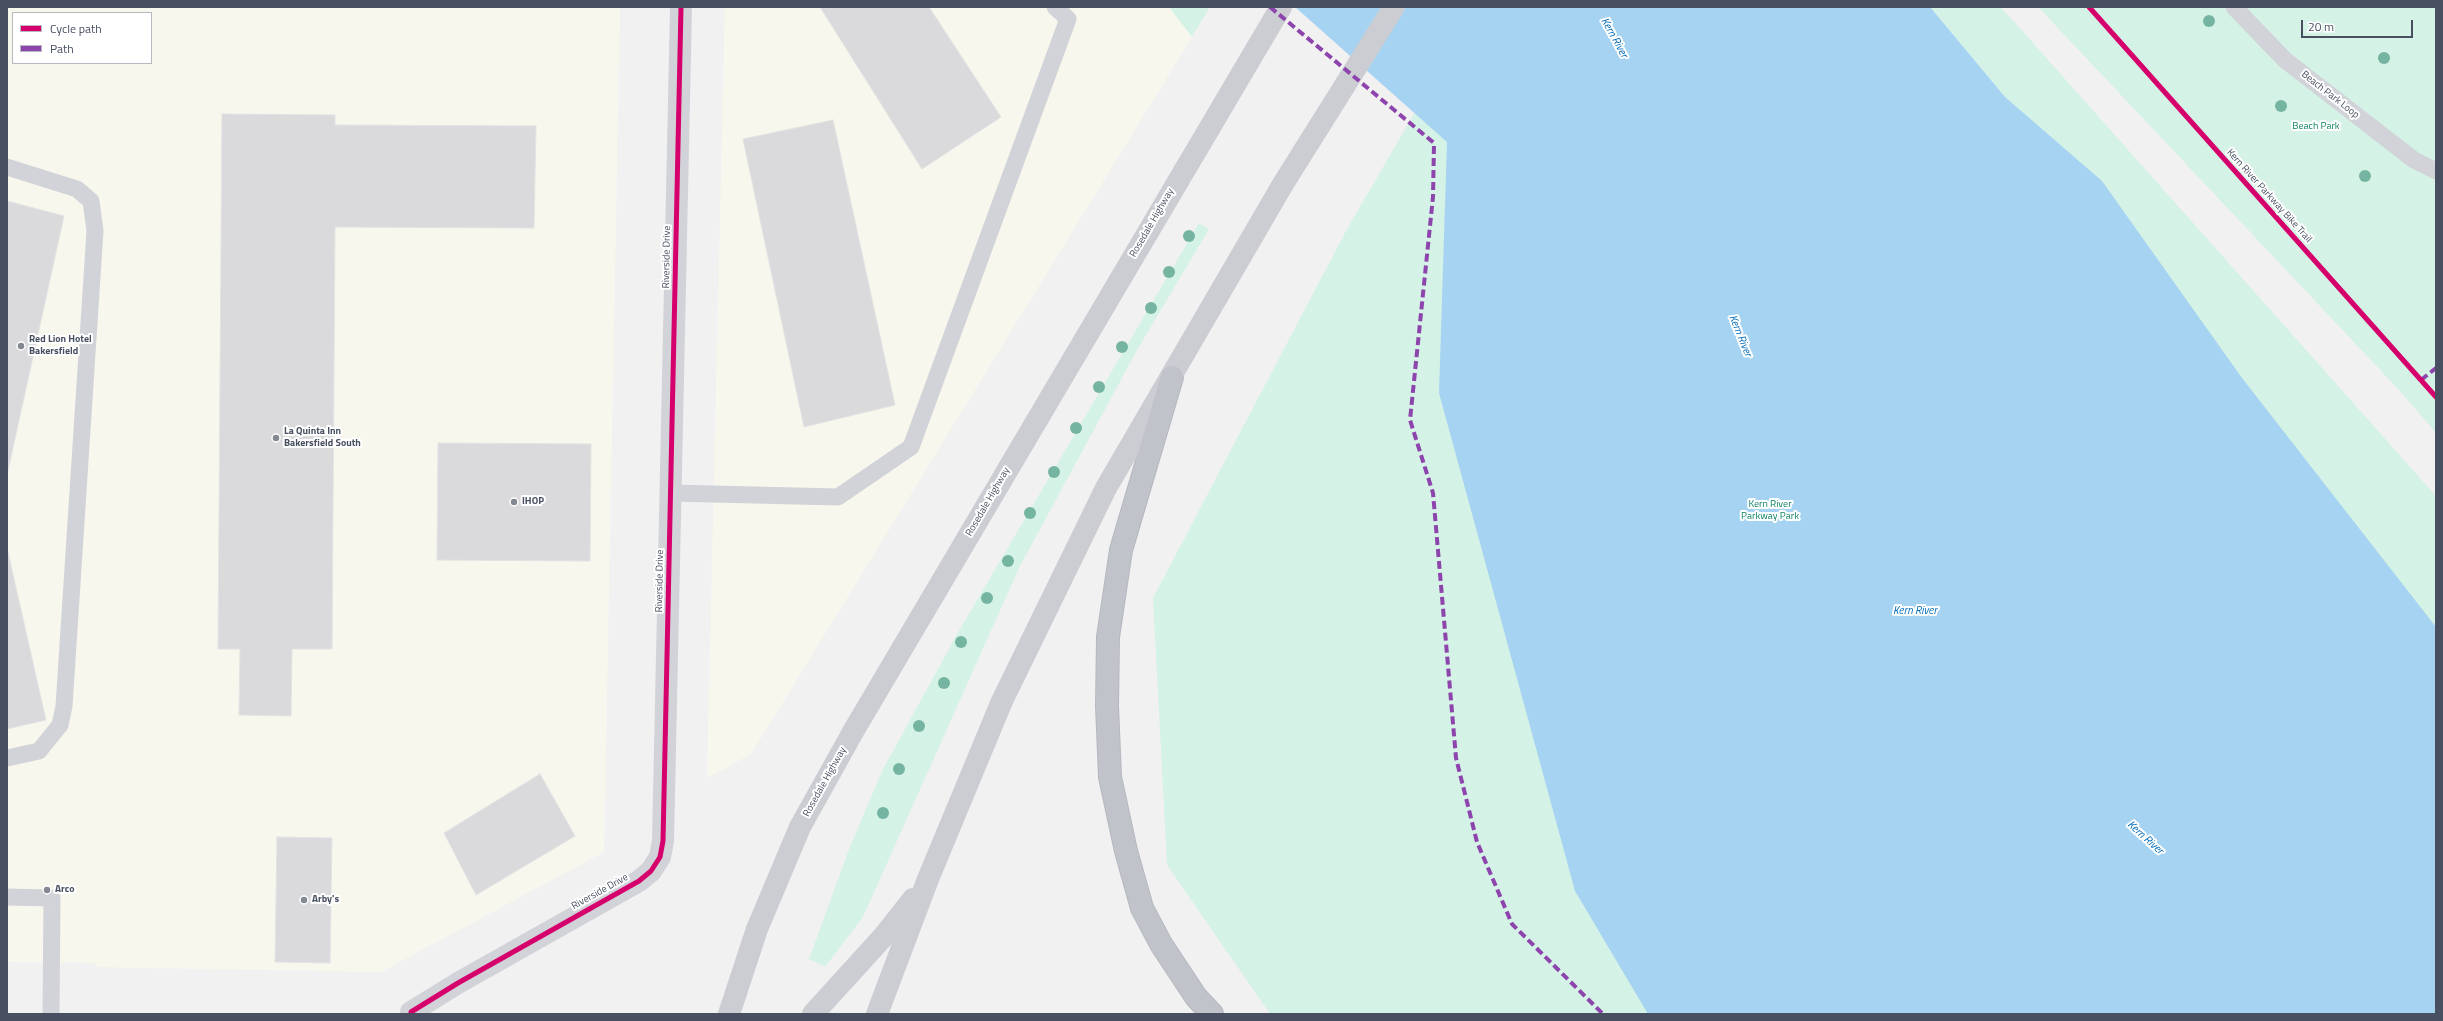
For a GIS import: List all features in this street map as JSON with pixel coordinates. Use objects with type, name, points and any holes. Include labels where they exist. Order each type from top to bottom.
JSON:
[{"type":"highway","points":[[1172,377],[1121,550],[1108,637],[1107,706],[1110,777],[1126,851],[1142,908],[1162,944],[1196,997],[1212,1014]]},
{"type":"main road","name":"Rosedale Highway","points":[[729,1014],[757,929],[800,827],[854,730],[1281,7]]},
{"type":"main road","points":[[877,1014],[928,879],[1002,701],[1106,488],[1283,184],[1394,7]]},
{"type":"main road","points":[[813,1014],[883,938],[928,879]]},
{"type":"street","name":"Riverside Drive","points":[[411,1014],[411,1012],[458,983],[638,881],[651,871],[660,857],[664,841],[681,7]]},
{"type":"lane","points":[[671,493],[838,497],[911,447],[1068,19],[1055,7]]},
{"type":"lane","name":"Beach Park Loop","points":[[2234,7],[2285,60],[2414,160],[2436,171]]},
{"type":"lane","points":[[7,167],[77,189],[91,201],[95,231],[64,706],[60,725],[39,751],[7,758]]},
{"type":"lane","points":[[7,897],[52,898],[51,1014]]},
{"type":"shaded area","points":[[7,7],[620,7],[604,852],[381,972],[96,967],[95,963],[7,962]]},
{"type":"shaded area","points":[[725,7],[1169,7],[1192,37],[751,754],[707,778]]},
{"type":"green space","points":[[1169,7],[1210,7],[1192,37]]},
{"type":"green space","name":"Kern River","points":[[1476,7],[2001,7],[2436,496],[2436,1014],[1270,1014],[1167,865],[1153,598],[1347,229]]},
{"type":"green space","name":"Beach Park","points":[[2038,7],[2436,7],[2436,433],[2399,390]]},
{"type":"green space","points":[[1199,223],[1209,229],[1136,352],[1019,568],[863,917],[825,967],[809,959],[849,849],[883,769],[960,629]]},
{"type":"water","name":"Kern River","points":[[1295,7],[1930,7],[2005,97],[2102,181],[2242,378],[2436,627],[2436,1014],[1648,1014],[1575,891],[1439,393],[1447,142]]},
{"type":"building","points":[[820,7],[929,7],[1001,117],[922,169]]},
{"type":"building","name":"La Quinta Inn Bakersfield South","points":[[222,114],[335,115],[335,125],[536,126],[534,228],[335,227],[332,649],[292,649],[291,716],[239,715],[240,649],[218,649]]},
{"type":"building","points":[[833,120],[895,405],[804,427],[743,139]]},
{"type":"building","name":"Red Lion Hotel Bakersfield","points":[[7,201],[64,216],[7,475]]},
{"type":"building","name":"IHOP","points":[[438,443],[591,444],[590,561],[437,560]]},
{"type":"building","points":[[7,548],[46,720],[7,729]]},
{"type":"building","points":[[540,774],[575,836],[476,895],[444,833]]},
{"type":"building","name":"Arby's","points":[[277,837],[332,838],[330,963],[275,962]]},
{"type":"marked path","points":[[1270,7],[1434,143],[1433,197],[1410,420],[1433,493],[1456,758],[1477,842],[1512,924],[1603,1014]]},
{"type":"marked path","points":[[2421,380],[2436,368]]},
{"type":"cycle path","points":[[411,1014],[411,1012],[458,983],[639,881],[651,871],[660,857],[663,841],[681,7]]},
{"type":"cycle path","name":"Kern River Parkway Bike Trail","points":[[2089,7],[2436,397]]},
{"type":"place","name":"Red Lion Hotel Bakersfield","points":[[21,346]]},
{"type":"place","name":"La Quinta Inn Bakersfield South","points":[[276,438]]},
{"type":"place","name":"IHOP","points":[[514,502]]},
{"type":"place","name":"Arco","points":[[47,890]]},
{"type":"place","name":"Arby's","points":[[304,900]]},
{"type":"park label","name":"Kern River Parkway Park","points":[[1770,510]]}]
